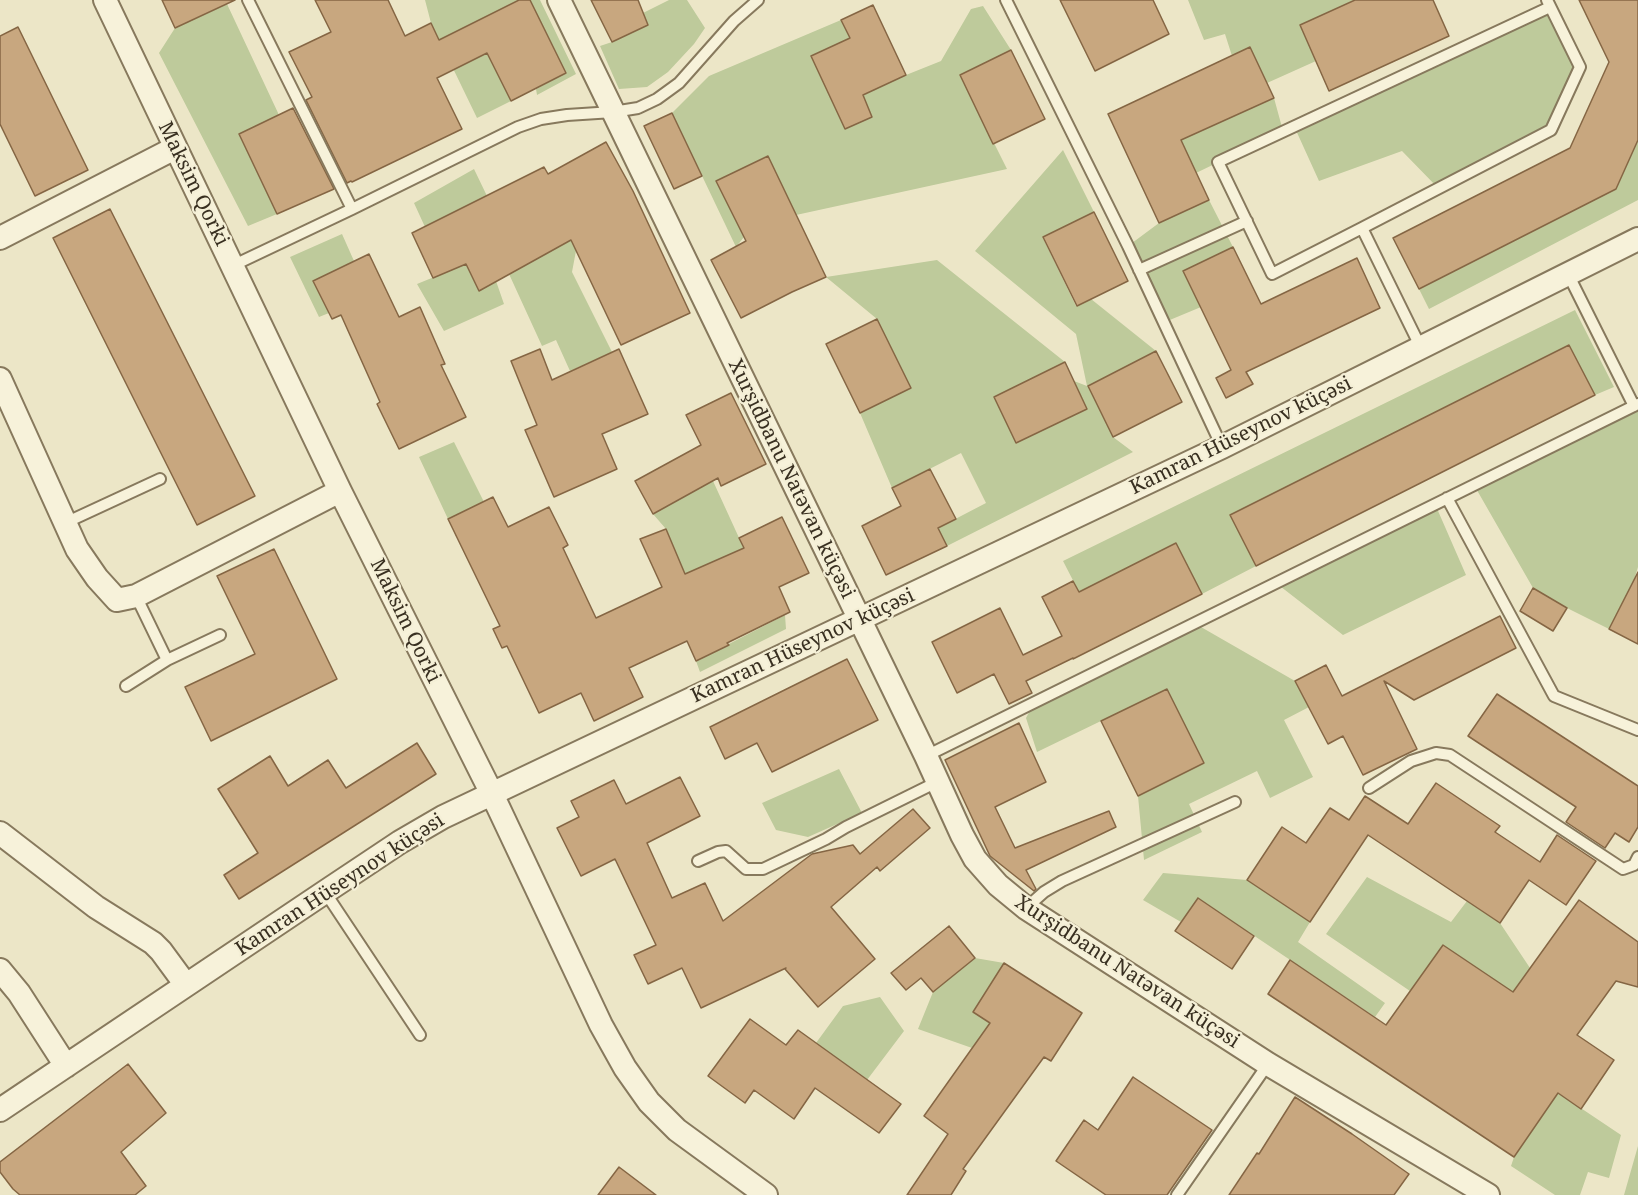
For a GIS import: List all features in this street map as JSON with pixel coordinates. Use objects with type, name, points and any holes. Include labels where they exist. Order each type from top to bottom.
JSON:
[{"type":"street","name":"Maksim Qorki","points":[[105,0],[340,491],[492,794],[601,1025],[625,1068],[649,1102],[677,1130],[766,1195]]},
{"type":"street","name":"Xurşidbanu Natəvan küçəsi","points":[[559,0],[975,859],[998,885],[1026,908],[1268,1065],[1488,1195]]},
{"type":"street","points":[[0,238],[175,148]]},
{"type":"street","name":"Kamran Hüseynov küçəsi","points":[[0,1110],[324,892],[400,842],[443,818],[1222,447],[1638,239]]},
{"type":"street","points":[[0,379],[77,549],[97,578],[117,600],[136,596],[340,491]]},
{"type":"street","points":[[0,833],[96,908],[153,943],[186,986]]},
{"type":"street","points":[[0,970],[19,993],[66,1066]]},
{"type":"lane","points":[[248,0],[352,209]]},
{"type":"lane","points":[[232,266],[518,126],[567,115],[638,108],[657,99],[679,83],[734,21],[758,0]]},
{"type":"lane","points":[[1006,0],[1139,270],[1222,447]]},
{"type":"lane","points":[[1548,3],[1580,68],[1551,130],[1272,273],[1218,162],[1548,3]]},
{"type":"lane","points":[[1139,270],[1247,221]]},
{"type":"lane","points":[[1362,228],[1421,348]]},
{"type":"lane","points":[[926,756],[1636,405],[1568,274]]},
{"type":"lane","points":[[65,523],[160,479]]},
{"type":"lane","points":[[1447,498],[1554,696],[1638,730]]},
{"type":"lane","points":[[136,596],[167,660]]},
{"type":"lane","points":[[126,686],[167,660],[220,635]]},
{"type":"lane","points":[[1369,788],[1411,761],[1436,753],[1450,755],[1623,869],[1634,865],[1638,857]]},
{"type":"lane","points":[[698,861],[726,851],[746,868],[763,869],[938,782]]},
{"type":"lane","points":[[1026,908],[1044,892],[1062,881],[1235,802]]},
{"type":"lane","points":[[324,892],[420,1035]]},
{"type":"lane","points":[[1177,1195],[1268,1065]]},
{"type":"green space","points":[[425,0],[519,0],[472,24],[511,101],[477,118],[431,23]]},
{"type":"green space","points":[[530,0],[540,0],[576,74],[537,95],[536,89],[566,73]]},
{"type":"green space","points":[[669,0],[687,0],[705,28],[694,44],[668,72],[647,87],[619,89],[600,46],[648,25],[643,13]]},
{"type":"green space","points":[[1188,0],[1355,0],[1300,25],[1316,61],[1267,83],[1250,48],[1232,56],[1225,34],[1204,40]]},
{"type":"green space","points":[[227,4],[279,115],[239,134],[277,214],[248,226],[159,53],[175,28]]},
{"type":"green space","points":[[983,6],[1011,50],[960,75],[1007,169],[796,215],[767,156],[717,181],[744,237],[736,247],[672,113],[709,76],[841,20],[850,38],[836,107],[845,129],[872,117],[863,95],[941,61],[971,9]]},
{"type":"green space","points":[[1550,7],[1580,67],[1551,130],[1439,189],[1402,151],[1319,181],[1294,126]]},
{"type":"green space","points":[[1274,98],[1283,131],[1196,173],[1181,140]]},
{"type":"green space","points":[[1638,140],[1638,200],[1429,309],[1419,289],[1616,189]]},
{"type":"green space","points":[[1063,150],[1094,212],[1043,238],[1076,306],[1091,299],[1156,351],[1088,386],[1113,437],[1133,452],[947,546],[938,528],[986,503],[961,453],[892,488],[860,413],[911,388],[877,319],[826,277],[937,260],[1065,362],[994,397],[1016,443],[1087,409],[1074,381],[1087,386],[1076,334],[975,251]]},
{"type":"green space","points":[[474,169],[487,196],[425,227],[414,203]]},
{"type":"green space","points":[[1209,200],[1233,247],[1183,271],[1201,307],[1165,322],[1128,246],[1159,223]]},
{"type":"green space","points":[[342,234],[354,261],[313,281],[329,313],[319,317],[290,257]]},
{"type":"green space","points":[[579,235],[572,272],[612,352],[570,371],[556,340],[542,346],[509,274]]},
{"type":"green space","points":[[466,264],[479,291],[496,281],[504,304],[444,331],[417,284]]},
{"type":"green space","points":[[1575,310],[1614,387],[1595,395],[1569,345],[1230,515],[1256,566],[1202,594],[1176,543],[1079,592],[1063,561]]},
{"type":"green space","points":[[1638,404],[1638,567],[1634,580],[1609,629],[1533,588],[1474,485]]},
{"type":"green space","points":[[454,442],[484,502],[448,519],[419,457]]},
{"type":"green space","points":[[713,481],[751,564],[685,574],[666,529],[653,514]]},
{"type":"green space","points":[[1435,504],[1466,575],[1343,635],[1276,583]]},
{"type":"green space","points":[[785,615],[786,629],[700,672],[696,661]]},
{"type":"green space","points":[[1194,623],[1295,681],[1309,707],[1284,720],[1313,777],[1270,798],[1257,771],[1189,804],[1202,832],[1144,860],[1138,796],[1203,763],[1167,689],[1037,752],[1026,718],[1035,701]]},
{"type":"green space","points":[[839,769],[862,813],[808,837],[776,830],[762,803]]},
{"type":"green space","points":[[1163,873],[1247,880],[1310,922],[1298,942],[1385,1003],[1375,1017],[1198,898],[1181,922],[1143,900]]},
{"type":"green space","points":[[1367,877],[1451,922],[1467,901],[1500,923],[1530,968],[1554,1020],[1443,945],[1410,991],[1326,934]]},
{"type":"green space","points":[[975,958],[1004,963],[995,1026],[972,1048],[918,1029],[933,992]]},
{"type":"green space","points":[[880,997],[904,1031],[867,1080],[816,1043],[843,1006]]},
{"type":"green space","points":[[1521,1068],[1621,1135],[1609,1178],[1588,1172],[1580,1195],[1555,1195],[1511,1166],[1514,1157]]},
{"type":"green space","points":[[1638,1146],[1638,1195],[1624,1195]]},
{"type":"building","points":[[162,0],[235,0],[175,28]]},
{"type":"building","points":[[315,0],[388,0],[405,36],[431,23],[439,40],[519,0],[530,0],[566,73],[511,101],[487,53],[437,78],[462,129],[347,183],[306,100],[312,97],[289,52],[331,32]]},
{"type":"building","points":[[591,0],[638,0],[648,25],[612,42]]},
{"type":"building","points":[[1060,0],[1153,0],[1169,34],[1095,71]]},
{"type":"building","points":[[1355,0],[1433,0],[1449,36],[1329,91],[1300,25]]},
{"type":"building","points":[[1579,0],[1638,0],[1638,140],[1616,189],[1419,289],[1393,238],[1570,148],[1609,62]]},
{"type":"building","points":[[873,5],[906,75],[863,95],[872,117],[845,129],[811,56],[850,38],[841,20]]},
{"type":"building","points":[[18,27],[88,170],[35,196],[0,124],[0,36]]},
{"type":"building","points":[[1250,47],[1274,98],[1181,140],[1209,200],[1159,223],[1108,114]]},
{"type":"building","points":[[1011,50],[1045,119],[993,144],[960,75]]},
{"type":"building","points":[[293,108],[334,189],[277,214],[239,134]]},
{"type":"building","points":[[672,113],[702,176],[674,189],[644,126]]},
{"type":"building","points":[[606,142],[633,191],[690,313],[621,345],[571,240],[479,291],[466,264],[433,278],[412,233],[544,167],[548,174]]},
{"type":"building","points":[[768,156],[826,277],[741,318],[711,260],[746,241],[716,181]]},
{"type":"building","points":[[110,209],[255,496],[197,525],[53,238]]},
{"type":"building","points":[[1094,212],[1128,281],[1077,306],[1043,237]]},
{"type":"building","points":[[1233,247],[1261,304],[1357,258],[1380,308],[1246,372],[1253,384],[1226,398],[1216,378],[1231,370],[1183,271]]},
{"type":"building","points":[[369,254],[399,317],[420,307],[445,364],[441,365],[466,417],[399,449],[377,404],[380,402],[341,315],[332,319],[313,281]]},
{"type":"building","points":[[877,319],[911,388],[860,413],[826,344]]},
{"type":"building","points":[[1569,345],[1595,395],[1256,566],[1230,515]]},
{"type":"building","points":[[540,349],[552,380],[619,349],[648,414],[602,434],[617,469],[554,497],[525,430],[537,425],[511,361]]},
{"type":"building","points":[[1156,351],[1182,402],[1113,437],[1088,386]]},
{"type":"building","points":[[1065,362],[1087,409],[1016,443],[994,397]]},
{"type":"building","points":[[731,393],[766,464],[721,486],[718,478],[653,514],[635,481],[701,445],[686,415]]},
{"type":"building","points":[[930,469],[956,519],[938,528],[947,546],[886,575],[862,526],[901,506],[892,488]]},
{"type":"building","points":[[493,497],[508,527],[549,507],[568,545],[563,548],[596,618],[662,587],[640,539],[666,529],[685,574],[744,548],[739,538],[782,517],[809,573],[779,587],[790,612],[727,643],[729,645],[696,661],[687,641],[629,668],[643,697],[594,721],[581,693],[539,713],[507,646],[502,648],[493,629],[500,626],[448,519]]},
{"type":"building","points":[[1176,543],[1202,594],[1026,681],[1032,693],[1009,704],[994,674],[957,693],[932,642],[1000,608],[1023,655],[1062,636],[1042,597],[1073,581],[1079,592]]},
{"type":"building","points":[[274,549],[337,679],[211,741],[185,687],[255,654],[217,576]]},
{"type":"building","points":[[1638,572],[1638,644],[1609,629]]},
{"type":"building","points":[[1533,588],[1567,608],[1553,631],[1520,611]]},
{"type":"building","points":[[1500,616],[1516,648],[1414,700],[1384,681],[1417,749],[1363,775],[1343,736],[1328,744],[1295,681],[1326,665],[1342,696]]},
{"type":"building","points":[[847,659],[878,720],[772,772],[757,743],[725,759],[710,727]]},
{"type":"building","points":[[1167,689],[1204,763],[1138,796],[1101,721]]},
{"type":"building","points":[[1497,694],[1638,786],[1638,827],[1629,842],[1615,833],[1605,848],[1566,822],[1576,807],[1468,736]]},
{"type":"building","points":[[1019,723],[1046,782],[995,807],[1015,848],[1109,811],[1116,827],[1026,870],[1036,889],[1034,891],[990,856],[945,760]]},
{"type":"building","points":[[417,743],[436,774],[239,899],[224,875],[258,853],[218,789],[270,756],[288,786],[328,760],[346,788]]},
{"type":"building","points":[[680,777],[700,816],[647,843],[672,898],[705,883],[723,921],[812,854],[853,845],[860,854],[913,809],[930,828],[880,871],[877,867],[831,907],[875,959],[818,1007],[786,968],[701,1008],[682,968],[648,984],[634,955],[656,945],[615,859],[581,876],[557,828],[579,817],[571,801],[614,780],[626,804]]},
{"type":"building","points":[[1436,783],[1500,826],[1495,832],[1540,862],[1557,835],[1596,861],[1566,905],[1529,880],[1500,923],[1368,835],[1310,922],[1247,880],[1282,827],[1306,843],[1330,808],[1349,820],[1365,796],[1408,824]]},
{"type":"building","points":[[1198,898],[1254,936],[1232,969],[1175,931]]},
{"type":"building","points":[[1579,900],[1638,942],[1638,987],[1616,981],[1577,1035],[1614,1060],[1581,1109],[1558,1093],[1514,1157],[1268,994],[1290,960],[1386,1025],[1443,945],[1513,992]]},
{"type":"building","points":[[949,926],[975,958],[933,992],[921,978],[906,990],[891,973]]},
{"type":"building","points":[[1004,963],[1082,1013],[1051,1061],[1044,1057],[963,1169],[966,1171],[951,1195],[907,1195],[948,1134],[924,1116],[990,1023],[973,1012]]},
{"type":"building","points":[[750,1019],[786,1045],[798,1030],[901,1104],[879,1133],[815,1088],[794,1119],[754,1090],[745,1103],[708,1076]]},
{"type":"building","points":[[128,1064],[166,1113],[121,1152],[146,1186],[135,1195],[20,1195],[13,1189],[0,1172],[0,1162]]},
{"type":"building","points":[[1133,1077],[1212,1130],[1167,1195],[1106,1195],[1056,1161],[1084,1120],[1098,1130]]},
{"type":"building","points":[[1295,1097],[1409,1174],[1394,1195],[1229,1195],[1257,1153],[1259,1154]]},
{"type":"building","points":[[619,1167],[656,1195],[598,1195]]}]
